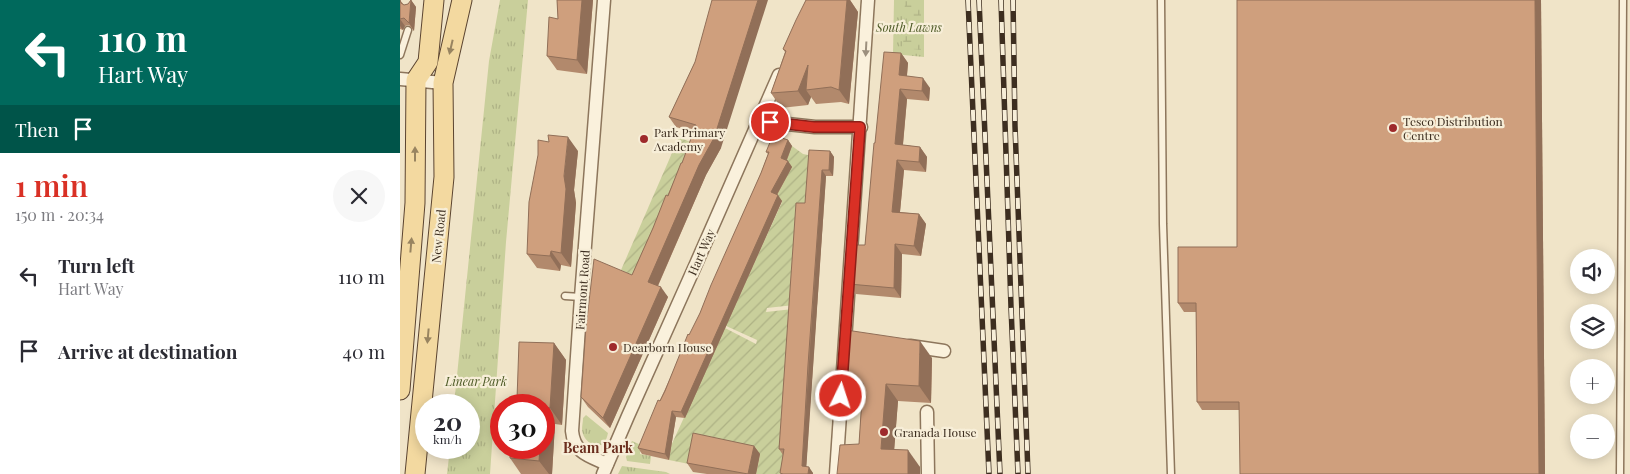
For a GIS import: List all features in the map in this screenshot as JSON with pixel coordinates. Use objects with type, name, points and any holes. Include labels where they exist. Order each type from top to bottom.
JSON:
[{"type":"main road","name":"New Road","points":[[400,390],[404,286],[415,203],[408,80],[428,62],[434,0]]},
{"type":"main road","name":"New Road","points":[[415,474],[444,177],[443,83],[462,0]]},
{"type":"street","name":"Fairmont Road","points":[[604,0],[592,97],[573,440],[580,452],[605,469]]},
{"type":"street","points":[[836,474],[850,338],[868,0]]},
{"type":"street","name":"Hart Way","points":[[605,469],[784,63]]},
{"type":"street","points":[[408,80],[443,83]]},
{"type":"street","points":[[756,127],[770,122],[814,127],[860,127]]},
{"type":"street","points":[[404,286],[433,288]]},
{"type":"street","points":[[895,344],[944,350]]},
{"type":"street","points":[[928,412],[928,474]]},
{"type":"lane","points":[[1161,0],[1163,224],[1171,474]]},
{"type":"lane","points":[[1620,474],[1623,0]]},
{"type":"lane","points":[[400,56],[408,30]]},
{"type":"lane","points":[[565,296],[581,297]]},
{"type":"green space","name":"Linear Park","points":[[500,0],[528,0],[506,242],[496,394],[490,394],[490,474],[447,474],[449,459],[480,459],[480,394],[455,394],[489,61]]},
{"type":"green space","name":"South Lawns","points":[[894,0],[924,0],[924,57],[893,54]]},
{"type":"green space","points":[[905,0],[921,0],[921,50],[903,48]]},
{"type":"green space","points":[[679,137],[699,146],[641,279],[621,270]]},
{"type":"green space","points":[[792,146],[803,154],[813,156],[794,305],[767,308],[766,312],[793,309],[785,474],[756,474],[760,454],[694,465],[669,460],[670,448],[725,328],[756,344],[757,340],[724,325],[737,301],[782,202],[773,197],[783,162]]},
{"type":"green space","points":[[586,415],[608,433],[602,444],[593,445],[584,437],[582,426],[583,418]]},
{"type":"green space","points":[[632,441],[641,445],[640,454],[651,456],[650,464],[627,461],[626,457]]},
{"type":"green space","points":[[622,466],[666,472],[670,474],[618,474]]},
{"type":"building","points":[[400,0],[404,5],[408,4],[411,0],[409,23],[404,18],[400,19]]},
{"type":"building","points":[[557,0],[582,0],[577,60],[547,56],[549,17],[558,19]]},
{"type":"building","points":[[712,0],[758,0],[714,138],[699,165],[648,282],[661,287],[603,418],[581,397],[586,327],[594,259],[632,275],[666,195],[668,196],[696,125],[669,117],[695,62]]},
{"type":"building","points":[[806,0],[847,0],[839,90],[831,87],[806,90],[808,65],[798,91],[771,93],[786,51],[783,49]]},
{"type":"building","name":"Tesco Distribution Centre","points":[[1237,0],[1535,0],[1539,474],[1240,474],[1239,402],[1197,402],[1196,303],[1178,303],[1178,247],[1237,247]]},
{"type":"building","points":[[884,52],[901,53],[899,75],[923,78],[922,91],[900,89],[895,144],[920,147],[919,162],[897,160],[892,212],[919,214],[914,246],[895,244],[894,288],[849,284],[852,245],[865,245]]},
{"type":"building","points":[[548,135],[568,137],[564,176],[566,189],[561,253],[551,251],[550,256],[527,254],[529,202],[538,155],[538,140],[549,142]]},
{"type":"building","points":[[773,135],[788,140],[781,158],[788,161],[771,192],[778,195],[681,412],[672,411],[665,454],[638,448],[761,173],[769,152],[766,152]]},
{"type":"building","points":[[809,150],[830,151],[829,170],[822,170],[808,365],[802,466],[809,467],[808,474],[783,474],[780,473],[784,449],[779,449],[796,203],[805,203]]},
{"type":"building","points":[[846,330],[920,341],[919,386],[886,384],[881,449],[908,450],[908,474],[837,474],[840,445],[859,444],[863,383],[844,382]]},
{"type":"building","points":[[519,342],[554,343],[551,394],[517,394]]},
{"type":"building","points":[[693,433],[754,446],[748,474],[687,463]]},
{"type":"building","points":[[520,459],[539,459],[539,461]]},
{"type":"railway","points":[[968,0],[989,474]]},
{"type":"railway","points":[[979,0],[1000,474]]},
{"type":"railway","points":[[1001,0],[1018,474]]},
{"type":"railway","points":[[1013,0],[1015,126],[1028,474]]},
{"type":"place","name":"Tesco Distribution Centre","points":[[1393,128]]},
{"type":"place","name":"Park Primary Academy","points":[[644,139]]},
{"type":"place","name":"Dearborn House","points":[[613,347]]},
{"type":"place","name":"Granada House","points":[[884,432]]},
{"type":"district","name":"Beam Park","points":[[598,447]]},
{"type":"route","points":[[770,122],[814,127],[860,127],[841,396]]}]
